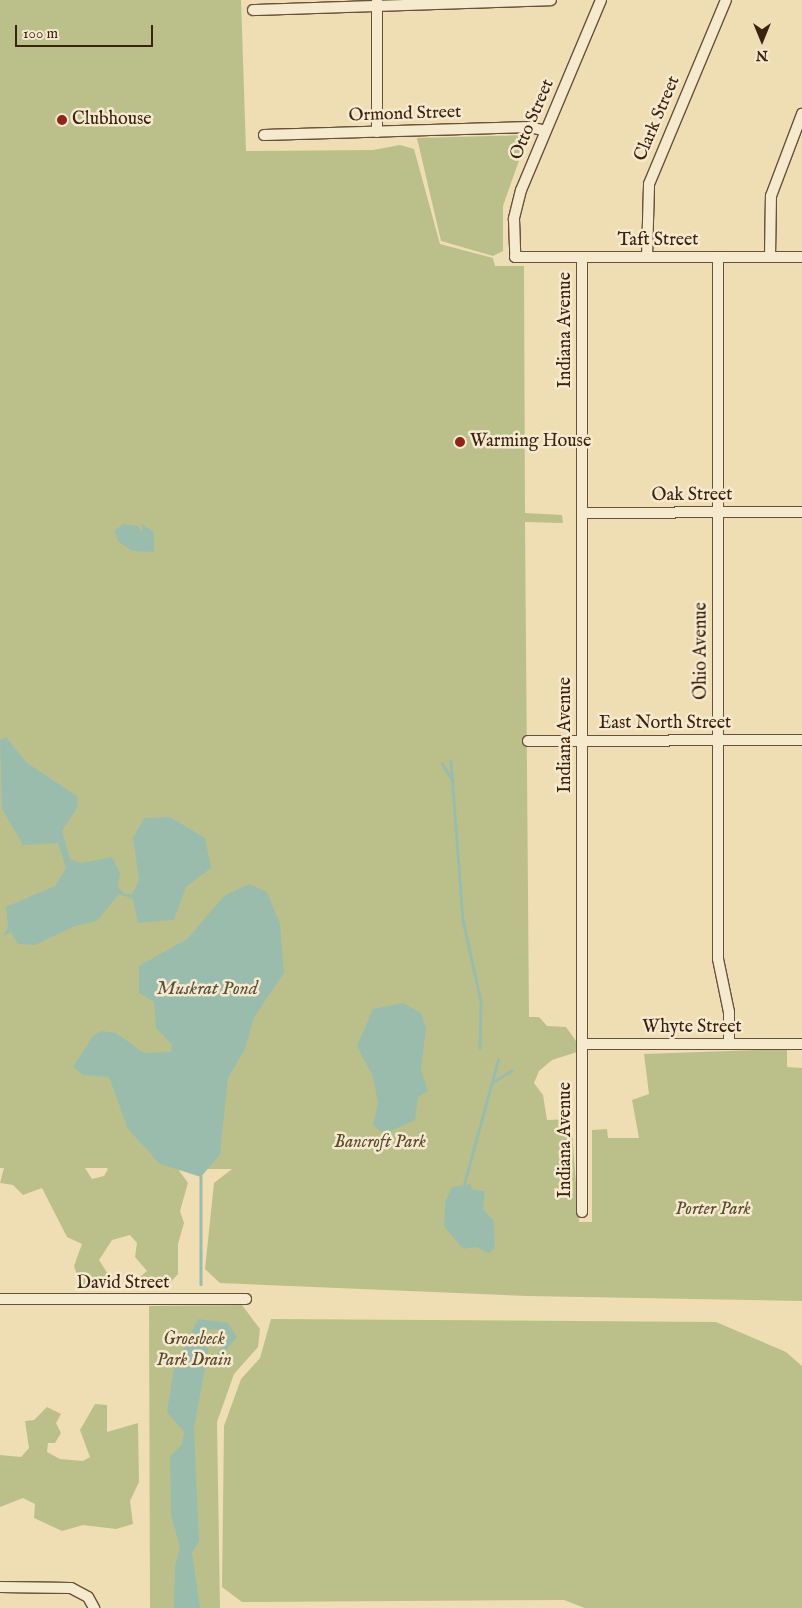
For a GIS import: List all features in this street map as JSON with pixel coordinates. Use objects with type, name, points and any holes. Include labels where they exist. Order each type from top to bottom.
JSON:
[{"type":"street","points":[[253,10],[377,3],[551,0]]},
{"type":"street","name":"Clark Street","points":[[647,257],[648,184],[726,0]]},
{"type":"street","name":"Otto Street","points":[[515,257],[516,204],[599,1]]},
{"type":"street","points":[[377,3],[377,132]]},
{"type":"street","points":[[770,257],[771,196],[802,114]]},
{"type":"street","name":"Ormond Street","points":[[264,136],[530,127],[546,131]]},
{"type":"street","name":"Taft Street","points":[[515,257],[802,257]]},
{"type":"street","name":"Ohio Avenue","points":[[718,257],[718,959],[729,1012],[729,1044]]},
{"type":"street","name":"Indiana Avenue","points":[[582,258],[582,1212]]},
{"type":"street","name":"Oak Street","points":[[582,512],[802,512]]},
{"type":"street","name":"East North Street","points":[[528,741],[802,740]]},
{"type":"street","name":"Whyte Street","points":[[582,1044],[802,1044]]},
{"type":"street","name":"David Street","points":[[0,1299],[246,1299]]},
{"type":"street","points":[[0,1587],[71,1588],[88,1597],[94,1608]]},
{"type":"green space","points":[[0,0],[241,0],[246,151],[373,150],[400,145],[414,149],[440,244],[493,258],[495,266],[524,266],[525,513],[562,515],[563,523],[525,522],[529,1017],[539,1017],[547,1026],[566,1027],[576,1041],[577,1052],[552,1060],[539,1071],[534,1083],[543,1095],[547,1120],[571,1119],[579,1222],[592,1222],[592,1130],[607,1129],[608,1138],[639,1138],[632,1100],[649,1094],[644,1054],[787,1049],[787,1067],[802,1068],[802,1301],[527,1296],[220,1283],[205,1269],[214,1183],[232,1169],[178,1169],[188,1183],[180,1211],[184,1223],[178,1244],[178,1274],[167,1286],[144,1289],[134,1282],[147,1271],[135,1257],[137,1243],[130,1235],[112,1240],[99,1260],[113,1282],[102,1288],[81,1287],[74,1266],[82,1244],[67,1237],[42,1188],[23,1195],[13,1185],[0,1183],[4,1168],[0,1168]],"holes":[[[85,1168],[107,1168],[104,1176],[92,1179]]]},
{"type":"green space","points":[[528,135],[503,206],[503,251],[493,256],[441,241],[417,138]]},
{"type":"green space","name":"Groesbeck Park Drain","points":[[242,1305],[260,1329],[258,1347],[234,1374],[217,1422],[220,1608],[150,1608],[149,1306]]},
{"type":"green space","points":[[271,1319],[716,1322],[786,1352],[802,1366],[802,1608],[585,1608],[564,1600],[242,1602],[222,1587],[224,1426],[241,1379],[260,1358]]},
{"type":"green space","points":[[95,1404],[107,1405],[107,1432],[138,1423],[139,1482],[130,1501],[133,1524],[116,1529],[83,1525],[62,1531],[34,1518],[35,1504],[23,1498],[0,1507],[0,1455],[21,1457],[29,1448],[25,1421],[34,1420],[47,1407],[61,1414],[56,1423],[61,1433],[55,1443],[48,1443],[47,1452],[60,1459],[83,1461],[90,1457],[80,1430]]},
{"type":"water","points":[[123,524],[138,526],[142,532],[142,524],[154,532],[154,552],[132,551],[119,542],[114,531]]},
{"type":"water","points":[[6,737],[27,763],[77,796],[78,806],[62,831],[70,859],[82,863],[112,857],[120,873],[118,887],[125,894],[132,894],[139,880],[133,838],[144,818],[170,817],[205,838],[211,868],[186,887],[174,920],[138,923],[133,899],[119,894],[97,921],[75,926],[35,945],[18,944],[11,932],[2,936],[8,928],[6,907],[55,886],[66,868],[58,843],[23,845],[2,809],[0,740]]},
{"type":"water","name":"Muskrat Pond","points":[[249,884],[267,892],[280,924],[284,973],[254,1017],[245,1049],[228,1078],[220,1154],[201,1177],[160,1164],[128,1129],[109,1077],[83,1075],[73,1067],[93,1036],[102,1031],[116,1033],[144,1053],[171,1052],[172,1045],[156,1028],[154,1002],[139,993],[139,966],[187,939],[224,896]]},
{"type":"water","points":[[403,1003],[421,1013],[426,1028],[421,1070],[428,1091],[418,1097],[415,1120],[384,1134],[373,1125],[378,1103],[373,1077],[357,1046],[373,1009]]},
{"type":"water","points":[[470,1184],[473,1190],[485,1191],[483,1209],[494,1221],[495,1247],[489,1253],[476,1247],[463,1249],[444,1226],[445,1202],[452,1187]]},
{"type":"water","points":[[198,1319],[228,1323],[237,1337],[220,1357],[217,1354],[229,1334],[215,1329],[205,1330],[203,1336],[209,1346],[194,1428],[199,1541],[192,1553],[200,1608],[174,1608],[175,1566],[180,1547],[171,1515],[170,1457],[182,1444],[184,1432],[167,1412],[174,1368]]},
{"type":"waterway","points":[[451,761],[463,920],[481,1001],[480,1048]]},
{"type":"waterway","points":[[442,763],[453,781]]},
{"type":"waterway","points":[[464,1184],[498,1060]]},
{"type":"waterway","points":[[493,1082],[512,1070]]},
{"type":"waterway","points":[[201,1177],[201,1284]]},
{"type":"place","name":"Clubhouse","points":[[62,120]]},
{"type":"place","name":"Warming House","points":[[460,442]]},
{"type":"park label","name":"Bancroft Park","points":[[380,1143]]},
{"type":"park label","name":"Porter Park","points":[[713,1210]]}]
